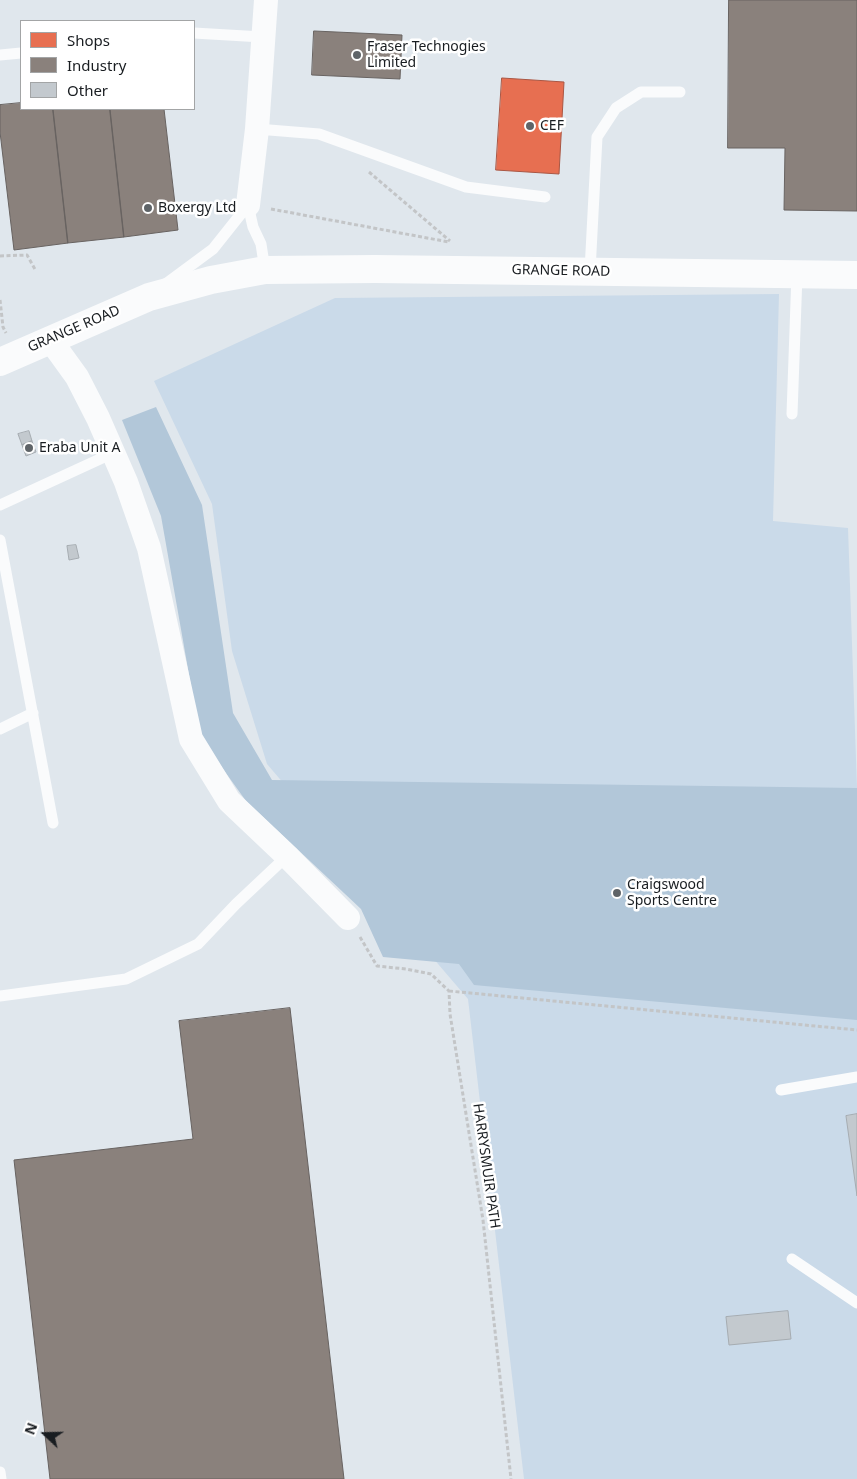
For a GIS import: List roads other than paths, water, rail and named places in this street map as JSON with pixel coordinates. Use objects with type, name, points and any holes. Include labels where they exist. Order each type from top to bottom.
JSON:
[{"type":"street","points":[[248,205],[257,130],[266,0]]},
{"type":"street","name":"GRANGE ROAD","points":[[8,358],[149,297],[211,280],[265,270],[375,269],[857,275]]},
{"type":"street","points":[[51,341],[77,378],[98,418],[126,482],[149,548],[191,739],[228,800],[348,918]]},
{"type":"lane","points":[[195,34],[262,37]]},
{"type":"lane","points":[[0,55],[20,52]]},
{"type":"lane","points":[[590,272],[597,137],[616,108],[641,92],[680,92]]},
{"type":"lane","points":[[257,130],[319,134],[466,187],[545,197]]},
{"type":"lane","points":[[248,205],[253,227],[261,244],[265,270]]},
{"type":"lane","name":"GRANGE ROAD","points":[[149,297],[213,249],[248,205]]},
{"type":"lane","points":[[792,414],[797,274]]},
{"type":"lane","points":[[0,505],[113,452]]},
{"type":"lane","points":[[0,540],[53,822]]},
{"type":"lane","points":[[0,729],[32,713]]},
{"type":"lane","points":[[0,996],[126,979],[198,944],[236,904],[287,856]]},
{"type":"lane","points":[[781,1090],[857,1077]]},
{"type":"lane","points":[[792,1259],[857,1303]]},
{"type":"lane","points":[[0,1472],[1,1479]]},
{"type":"place","name":"Fraser Technogies Limited","points":[[357,55]]},
{"type":"place","name":"CEF","points":[[530,126]]},
{"type":"place","name":"Boxergy Ltd","points":[[148,208]]},
{"type":"place","name":"Eraba Unit A","points":[[29,448]]},
{"type":"place","name":"Craigswood Sports Centre","points":[[617,893]]}]
